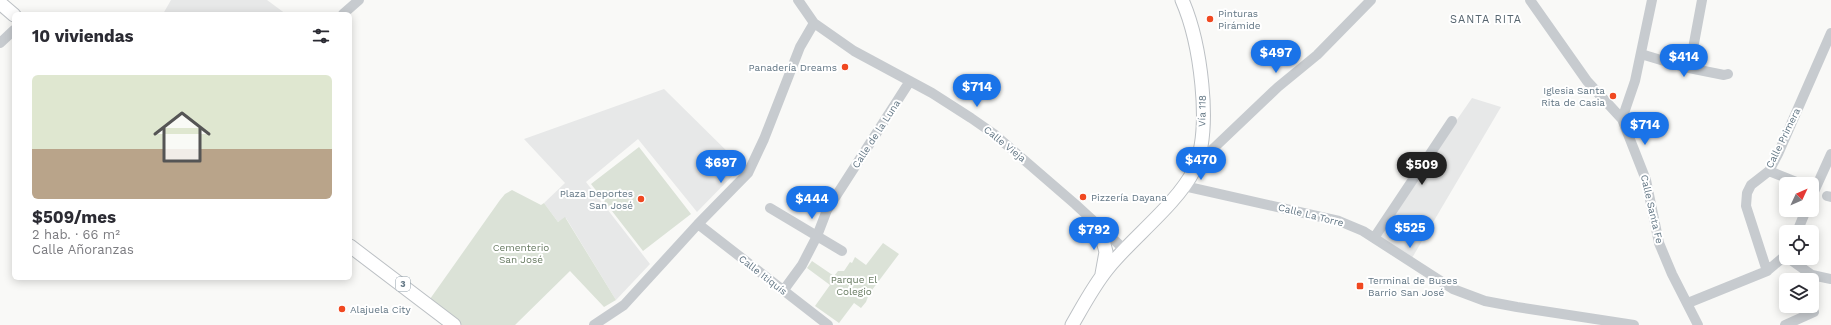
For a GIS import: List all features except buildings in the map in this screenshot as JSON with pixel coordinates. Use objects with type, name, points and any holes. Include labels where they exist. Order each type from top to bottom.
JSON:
[{"type":"main road","name":"Vía 118","points":[[1072,325],[1102,276],[1184,186],[1196,165],[1200,149],[1202,125],[1202,80],[1193,33],[1182,0]]},
{"type":"main road","points":[[0,3],[12,13]]},
{"type":"main road","points":[[1099,225],[1106,252],[1102,276]]},
{"type":"main road","name":"3","points":[[352,248],[454,325]]},
{"type":"street","points":[[345,12],[360,0]]},
{"type":"street","name":"Calle Vieja","points":[[798,0],[814,23],[854,51],[910,81],[971,118],[994,134],[1099,225],[1125,250]]},
{"type":"street","points":[[1196,165],[1278,87],[1317,55],[1371,0]]},
{"type":"street","name":"Calle Santa Fe","points":[[1530,0],[1588,81],[1622,119],[1646,180],[1659,243],[1672,274],[1698,325]]},
{"type":"street","points":[[1622,119],[1635,81],[1652,0]]},
{"type":"street","points":[[1684,67],[1692,54],[1702,0]]},
{"type":"street","points":[[594,325],[624,305],[698,224],[748,173],[764,139],[800,47],[814,23]]},
{"type":"street","points":[[0,43],[12,32]]},
{"type":"street","name":"Calle Primera","points":[[1767,272],[1746,206],[1747,193],[1751,185],[1769,170],[1831,33]]},
{"type":"street","points":[[1641,54],[1684,67],[1724,75],[1728,74]]},
{"type":"street","name":"Calle de la Luna","points":[[783,291],[802,265],[817,236],[827,210],[910,81]]},
{"type":"street","points":[[1374,238],[1452,120]]},
{"type":"street","points":[[1819,179],[1831,154]]},
{"type":"street","points":[[1769,170],[1785,177]]},
{"type":"street","name":"Calle La Torre","points":[[1184,186],[1339,221],[1363,231],[1453,289],[1485,301],[1517,308],[1634,325]]},
{"type":"street","points":[[770,208],[842,251]]},
{"type":"street","name":"Calle Itiquís","points":[[698,224],[828,325]]},
{"type":"street","points":[[1688,303],[1767,272],[1779,262]]},
{"type":"street","points":[[1798,265],[1812,275],[1831,278]]},
{"type":"street","points":[[1785,325],[1812,313]]},
{"type":"shaded area","points":[[171,0],[267,0],[283,12],[164,12]]},
{"type":"shaded area","points":[[664,89],[742,166],[697,212],[638,139],[586,182],[650,264],[616,300],[566,218],[558,222],[544,203],[565,183],[524,139]]},
{"type":"shaded area","points":[[1472,98],[1501,107],[1412,258],[1377,235]]},
{"type":"green space","name":"Plaza Deportes San José","points":[[639,147],[691,214],[643,251],[591,184]]},
{"type":"green space","name":"Cementerio San José","points":[[512,190],[541,205],[544,203],[558,222],[565,217],[616,300],[604,307],[570,271],[515,325],[462,325],[430,299],[500,200],[505,194]]},
{"type":"green space","name":"Parque El Colegio","points":[[883,243],[899,254],[869,294],[866,302],[861,308],[854,303],[839,323],[815,306],[830,285],[807,268],[812,261],[834,276],[838,271],[844,271],[850,262],[852,263],[855,257],[866,265]]},
{"type":"place","name":"Pinturas Pirámide","points":[[1210,19]]},
{"type":"place","name":"Panadería Dreams","points":[[845,67]]},
{"type":"place","name":"Iglesia Santa Rita de Casia","points":[[1613,96]]},
{"type":"place","name":"Pizzería Dayana","points":[[1083,197]]},
{"type":"place","name":"Plaza Deportes San José","points":[[641,199]]},
{"type":"place","name":"Terminal de Buses Barrio San José","points":[[1360,286]]},
{"type":"place","name":"Alajuela City","points":[[342,309]]},
{"type":"district","name":"SANTA RITA","points":[[1486,19]]}]
